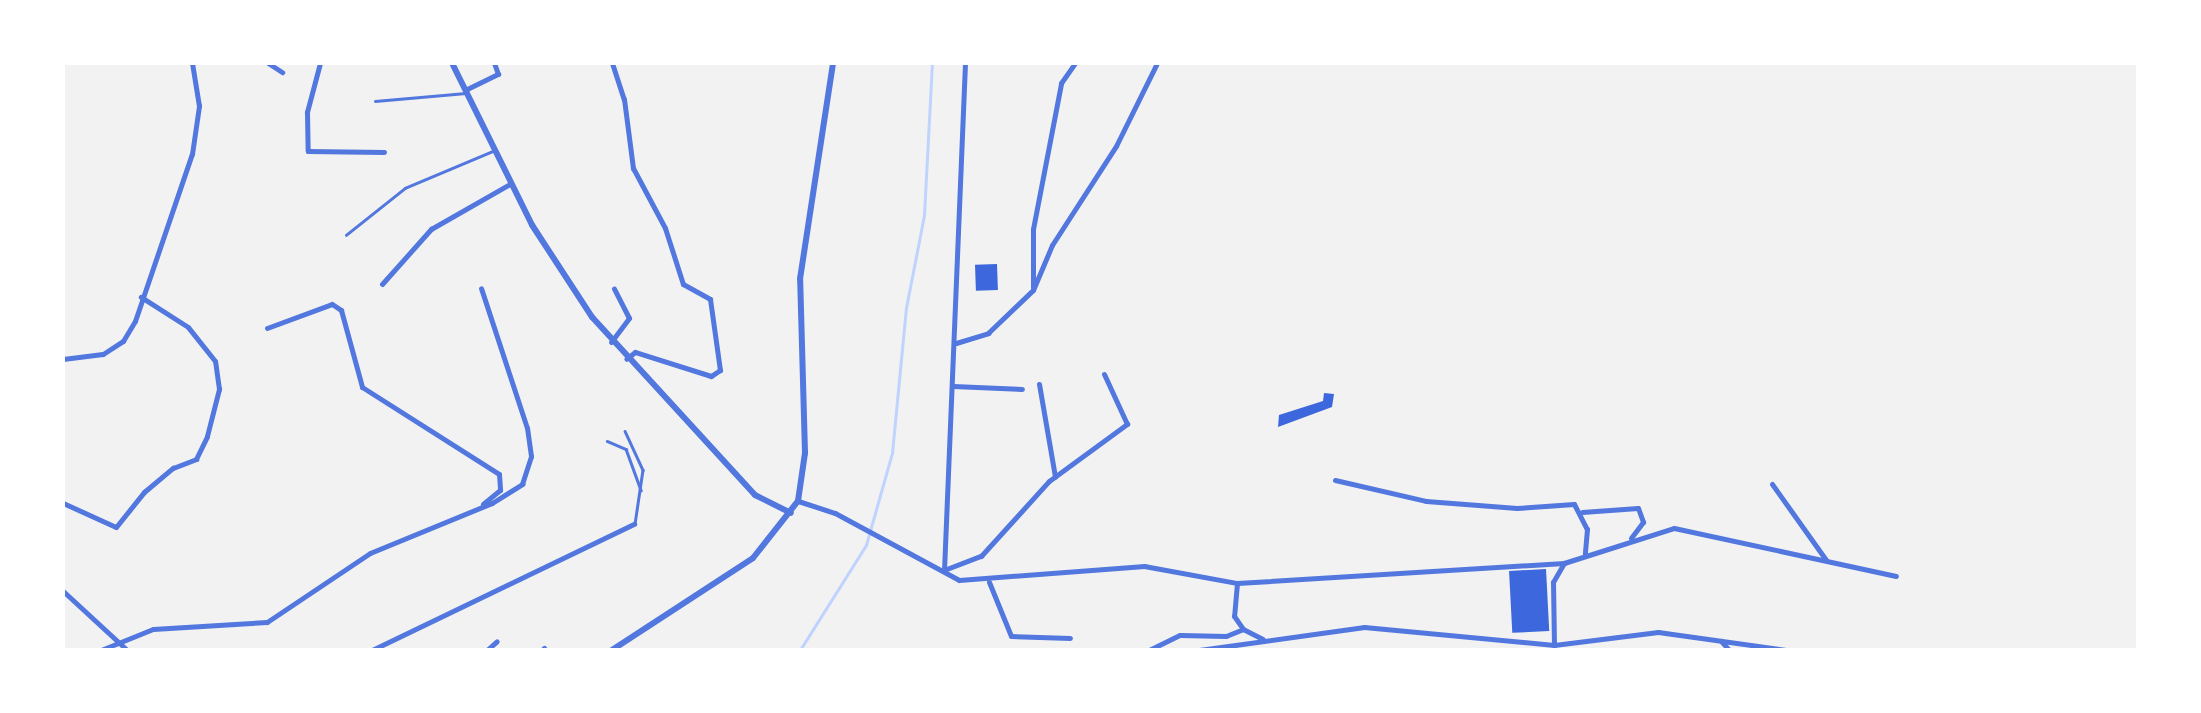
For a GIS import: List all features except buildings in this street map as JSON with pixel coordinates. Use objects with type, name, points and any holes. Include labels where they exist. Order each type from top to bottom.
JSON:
[{"type":"street","points":[[63,359],[116,347],[135,321],[192,154],[199,106],[192,63]]},
{"type":"street","points":[[268,63],[282,72]]},
{"type":"street","points":[[320,63],[307,112],[308,152],[384,152]]},
{"type":"street","points":[[452,63],[510,184],[611,342],[755,495],[790,513]]},
{"type":"street","points":[[466,92],[498,74],[494,63]]},
{"type":"street","points":[[611,63],[624,99],[634,168],[666,228],[683,284],[710,299],[720,370],[711,376],[635,352],[626,359]]},
{"type":"street","points":[[612,650],[753,558],[798,501],[805,453],[800,279],[833,63]]},
{"type":"street","points":[[944,570],[956,343],[965,63]]},
{"type":"street","points":[[1033,290],[1033,229],[1061,83],[1075,63]]},
{"type":"street","points":[[956,343],[988,333],[1033,290],[1157,63]]},
{"type":"street","points":[[382,284],[431,229],[510,184]]},
{"type":"street","points":[[101,650],[118,639],[172,626],[267,622],[370,553],[478,508],[522,484],[531,456],[481,288]]},
{"type":"street","points":[[611,342],[629,318],[614,289]]},
{"type":"street","points":[[63,503],[116,527],[144,492],[173,468],[195,459],[219,389],[215,361],[200,339],[141,297]]},
{"type":"street","points":[[267,328],[332,304],[341,310],[362,387],[476,455],[503,480],[478,508]]},
{"type":"street","points":[[944,570],[981,556],[1055,477],[1127,424],[1104,374]]},
{"type":"street","points":[[1039,384],[1055,477]]},
{"type":"street","points":[[953,386],[1022,389]]},
{"type":"street","points":[[1335,480],[1426,501],[1517,508],[1574,504],[1582,512],[1590,545],[1583,555]]},
{"type":"street","points":[[1772,484],[1826,560]]},
{"type":"street","points":[[798,501],[944,570],[958,580],[989,582],[1144,566],[1237,583],[1564,563],[1628,540],[1674,528],[1896,576]]},
{"type":"street","points":[[1582,512],[1639,508],[1643,522],[1628,540]]},
{"type":"street","points":[[372,650],[634,524]]},
{"type":"street","points":[[1554,645],[1553,582],[1564,563]]},
{"type":"street","points":[[989,582],[1011,636],[1070,638]]},
{"type":"street","points":[[1237,583],[1234,616],[1243,629],[1263,639]]},
{"type":"street","points":[[63,591],[127,650]]},
{"type":"street","points":[[1199,650],[1364,627],[1554,645],[1658,632],[1787,650]]},
{"type":"street","points":[[1149,650],[1180,635],[1226,636],[1243,629]]},
{"type":"street","points":[[487,650],[497,641]]},
{"type":"street","points":[[1721,641],[1729,650]]},
{"type":"lane","points":[[375,101],[466,92]]},
{"type":"lane","points":[[346,235],[405,188],[493,151]]},
{"type":"lane","points":[[625,431],[640,457],[642,493],[634,524]]},
{"type":"lane","points":[[607,441],[626,449],[642,493]]},
{"type":"waterway","points":[[800,650],[866,545],[892,453],[906,308],[924,215],[932,63]]}]
